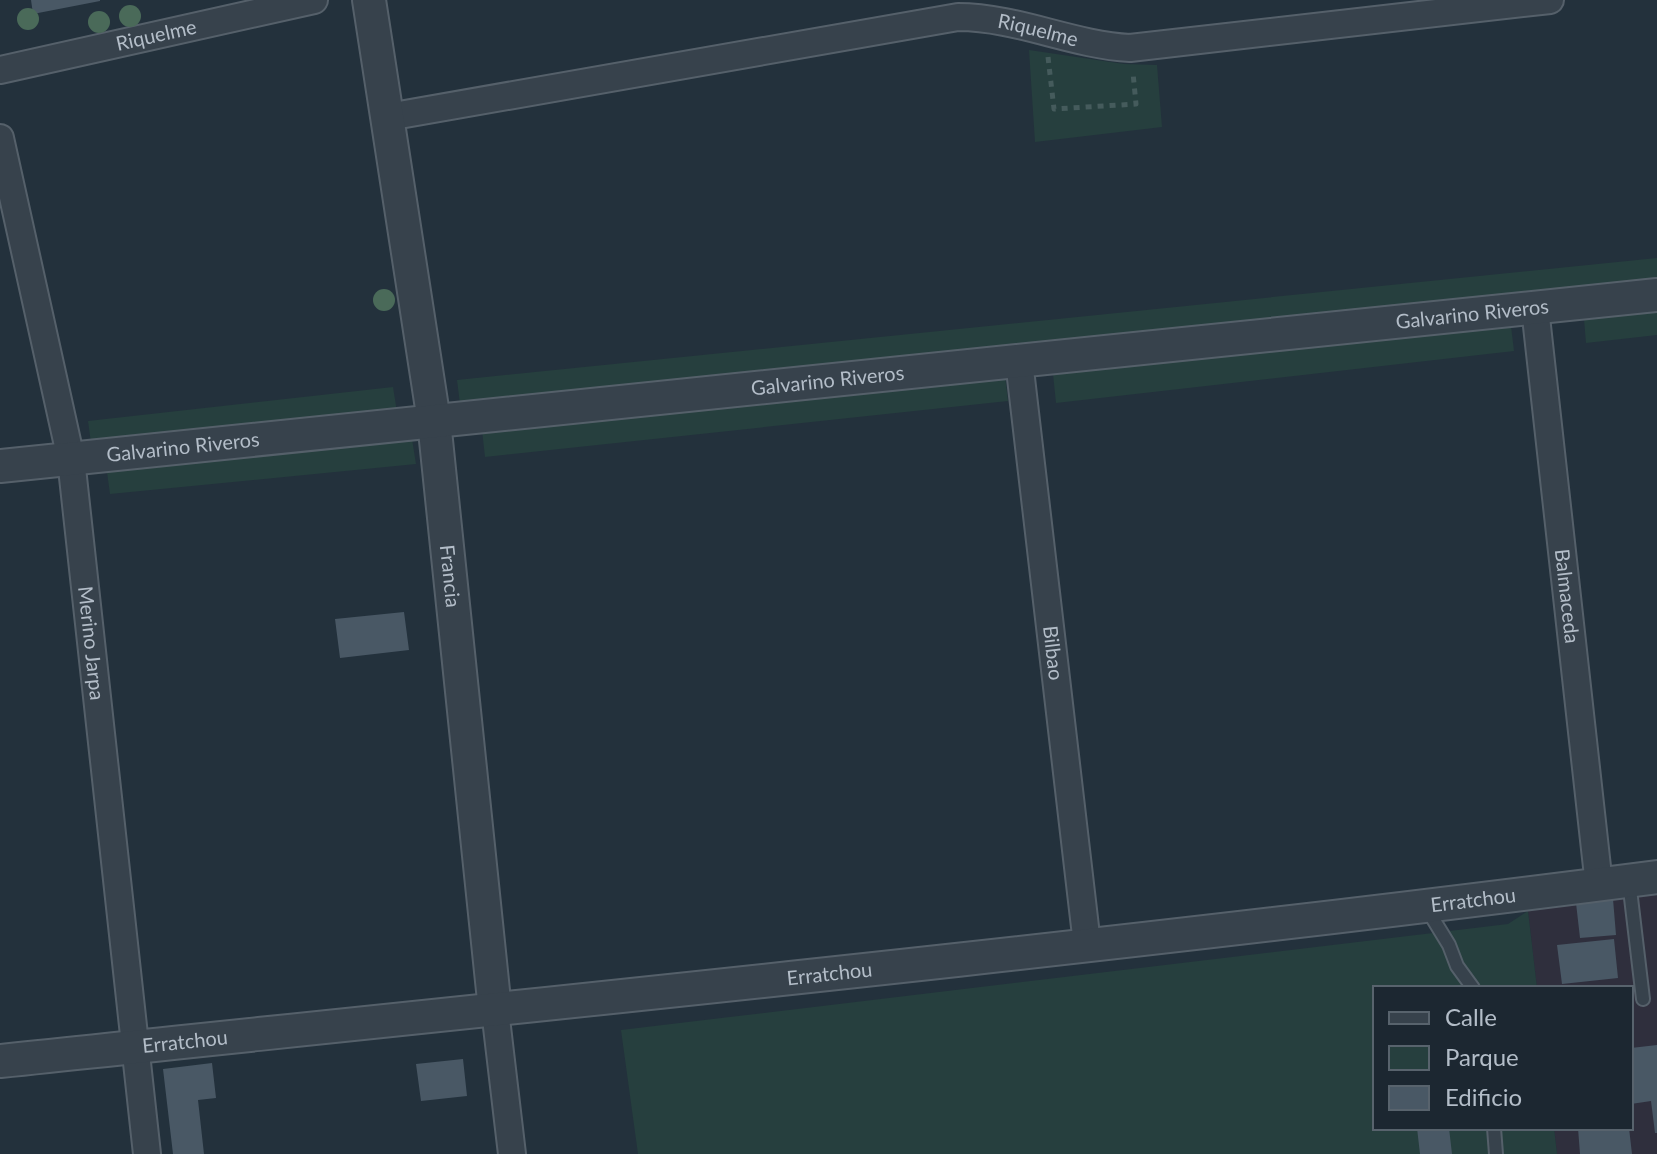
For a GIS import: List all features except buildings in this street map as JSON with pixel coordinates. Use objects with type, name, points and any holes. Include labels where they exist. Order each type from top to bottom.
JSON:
[{"type":"street","name":"Riquelme","points":[[0,70],[314,0]]},
{"type":"street","name":"Francia","points":[[369,0],[434,421],[512,1154]]},
{"type":"street","name":"Riquelme","points":[[388,117],[958,17],[998,20],[1098,45],[1130,48],[1380,10],[1550,0]]},
{"type":"street","name":"Merino Jarpa","points":[[0,138],[71,459],[147,1154]]},
{"type":"street","name":"Galvarino Riveros","points":[[0,466],[1657,295]]},
{"type":"street","name":"Balmaceda","points":[[1535,308],[1628,881]]},
{"type":"street","name":"Bilbao","points":[[1019,361],[1087,944]]},
{"type":"street","name":"Erratchou","points":[[0,1061],[495,1010],[1425,907],[1628,881]]},
{"type":"lane","points":[[1628,881],[1643,999]]},
{"type":"lane","points":[[1425,907],[1472,986]]},
{"type":"lane","points":[[1494,1130],[1496,1154]]},
{"type":"path","points":[[1045,32],[1054,109],[1136,104],[1130,48]]},
{"type":"shaded area","points":[[1657,892],[1657,1154],[1557,1154],[1554,1130],[1633,1130],[1633,986],[1537,986],[1528,911]]},
{"type":"green space","points":[[1029,50],[1124,64],[1157,65],[1162,127],[1035,142]]},
{"type":"green space","points":[[1657,258],[1657,282],[460,404],[457,380]]},
{"type":"green space","points":[[1657,311],[1657,335],[1586,343],[1584,319]]},
{"type":"green space","points":[[1511,326],[1514,351],[1056,403],[1053,374]]},
{"type":"green space","points":[[1005,376],[1008,401],[485,457],[482,430]]},
{"type":"green space","points":[[393,387],[397,412],[91,443],[88,421]]},
{"type":"green space","points":[[412,439],[416,464],[110,494],[107,472]]},
{"type":"green space","points":[[1528,911],[1537,986],[1373,986],[1373,1130],[1554,1130],[1557,1154],[638,1154],[621,1030],[1508,924]]}]
